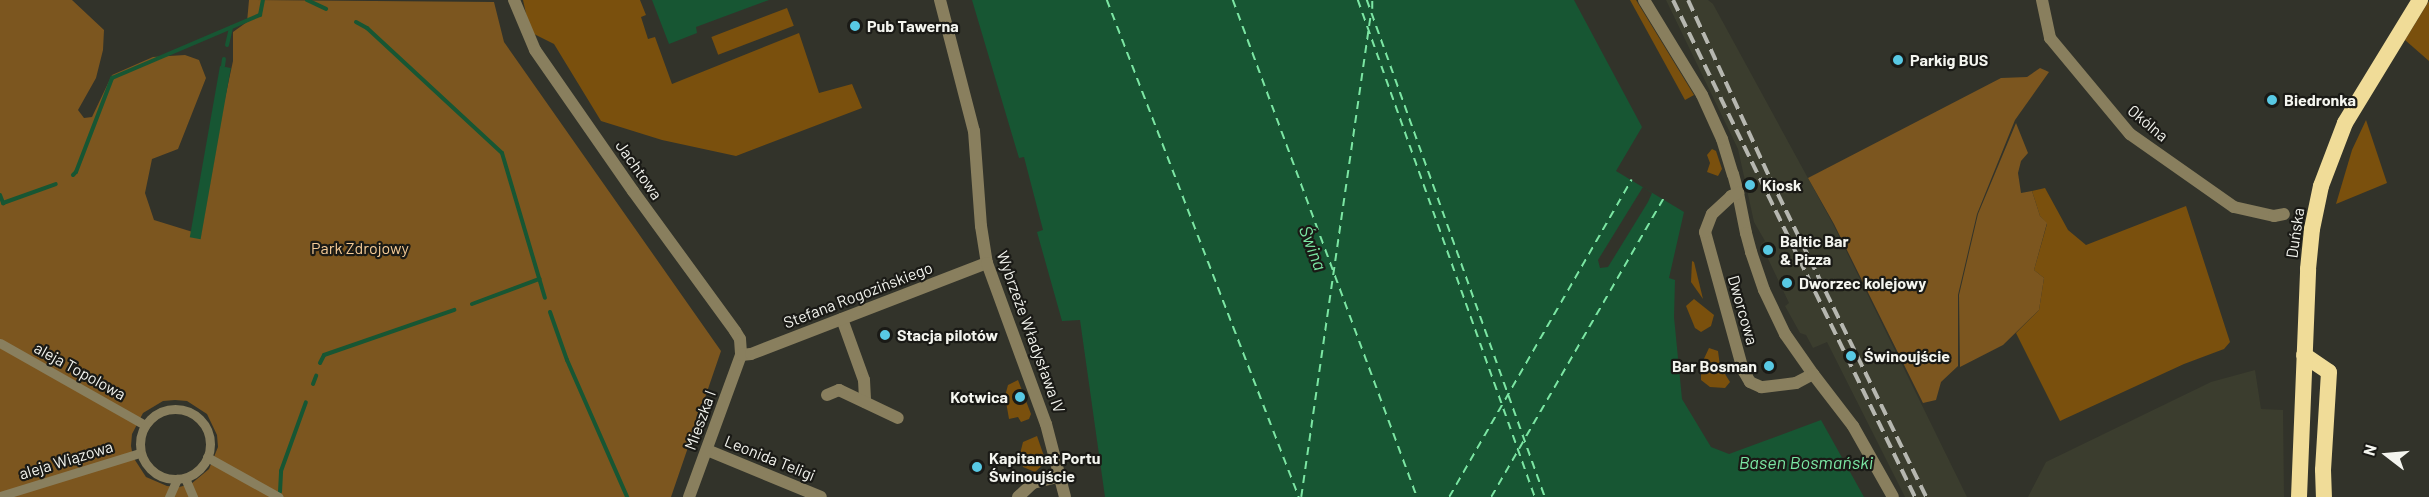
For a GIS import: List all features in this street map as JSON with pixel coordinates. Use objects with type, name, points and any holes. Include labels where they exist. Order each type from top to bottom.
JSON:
[{"type":"highway","name":"Duńska","points":[[2299,497],[2310,244],[2321,186],[2345,123],[2414,3]]},
{"type":"highway","points":[[2304,355],[2329,372],[2323,470],[2324,497]]},
{"type":"street","name":"Jachtowa","points":[[514,0],[534,50],[735,331],[740,339],[741,355]]},
{"type":"street","name":"Wybrzeże Władysława IV","points":[[940,0],[963,79],[974,131],[981,226],[987,263],[1046,424],[1065,497]]},
{"type":"street","name":"Dworcowa","points":[[1644,0],[1702,95],[1722,139],[1738,194],[1751,252],[1771,308],[1795,350],[1853,426],[1893,497]]},
{"type":"street","name":"Okólna","points":[[2042,0],[2050,38],[2130,134],[2234,207],[2274,216],[2284,214]]},
{"type":"street","name":"Dworcowa","points":[[1738,194],[1731,196],[1712,214],[1706,232],[1743,370],[1750,382],[1761,387],[1796,383],[1814,374]]},
{"type":"street","name":"Stefana Rogozińskiego","points":[[741,355],[751,354],[987,263]]},
{"type":"street","points":[[842,319],[864,380],[865,402]]},
{"type":"street","name":"aleja Topolowa","points":[[0,343],[145,424]]},
{"type":"street","name":"Mieszka I","points":[[689,497],[741,355]]},
{"type":"street","points":[[827,395],[839,390],[898,418]]},
{"type":"street","points":[[180,409],[189,411],[201,420],[210,440],[207,457],[194,473],[181,478],[158,475],[144,462],[140,453],[141,433],[145,424],[162,411],[180,409]]},
{"type":"street","name":"Leonida Teligi","points":[[707,450],[821,497]]},
{"type":"street","name":"aleja Wiązowa","points":[[0,496],[140,453]]},
{"type":"street","points":[[207,457],[279,497]]},
{"type":"street","points":[[1018,497],[1033,483],[1061,476]]},
{"type":"street","points":[[169,497],[181,478]]},
{"type":"street","points":[[181,478],[193,497]]},
{"type":"shaded area","points":[[523,0],[640,0],[646,15],[641,17],[648,39],[655,37],[672,84],[799,33],[819,93],[852,84],[862,108],[736,156],[662,140],[601,121],[554,44],[530,32]]},
{"type":"shaded area","points":[[1630,0],[1636,0],[1694,95],[1685,100]]},
{"type":"shaded area","points":[[1666,0],[1708,0],[1713,4],[1833,224],[1967,497],[1905,497],[1827,342],[1813,348],[1806,335],[1800,333],[1785,306],[1789,303],[1761,244],[1765,241],[1754,222],[1738,149]]},
{"type":"shaded area","points":[[2429,1],[2429,61],[2405,40]]},
{"type":"shaded area","points":[[787,8],[794,26],[718,55],[711,37]]},
{"type":"shaded area","points":[[2366,120],[2387,183],[2336,204],[2352,150]]},
{"type":"shaded area","points":[[1712,149],[1716,151],[1722,169],[1718,176],[1707,172],[1710,163],[1707,155]]},
{"type":"shaded area","points":[[2045,188],[2068,230],[2086,245],[2186,206],[2230,342],[2224,349],[2184,364],[2060,421],[2016,333],[2039,310],[2044,278],[2034,270],[2047,224],[2040,216],[2032,191]]},
{"type":"shaded area","points":[[1692,261],[1694,262],[1703,299],[1691,282]]},
{"type":"shaded area","points":[[1694,299],[1714,315],[1711,326],[1701,332],[1695,328],[1686,306]]},
{"type":"shaded area","points":[[1709,348],[1718,351],[1720,366],[1730,382],[1725,388],[1710,387],[1701,380],[1701,365]]},
{"type":"shaded area","points":[[2255,370],[2261,409],[2283,410],[2284,497],[2028,497],[2046,462],[2211,382]]},
{"type":"shaded area","points":[[1018,380],[1031,414],[1029,419],[1021,422],[1018,417],[1009,419],[1005,396],[1008,385]]},
{"type":"shaded area","points":[[1037,436],[1046,462],[1035,472],[1023,467],[1020,454],[1023,442]]},
{"type":"green space","name":"Park Zdrojowy","points":[[0,0],[72,0],[104,30],[103,50],[96,78],[78,110],[84,118],[92,117],[112,75],[153,57],[185,55],[199,60],[206,78],[178,149],[152,159],[145,193],[154,220],[196,233],[233,61],[233,32],[247,22],[249,0],[494,2],[504,42],[721,351],[671,497],[0,497]],"holes":[[[163,401],[187,401],[207,414],[217,435],[218,447],[209,469],[191,484],[179,487],[167,486],[146,477],[133,457],[132,434],[143,413]]]},
{"type":"green space","points":[[2040,68],[2049,72],[2015,120],[1977,214],[1958,295],[1958,366],[1941,382],[1936,400],[1923,403],[1834,224],[1808,178],[2001,78],[2027,77]]},
{"type":"green space","points":[[2016,123],[2028,153],[2021,161],[2018,173],[2021,193],[2032,191],[2040,216],[2047,223],[2034,270],[2044,278],[2039,310],[2003,345],[1960,367],[1959,295],[1978,214]]},
{"type":"water","points":[[652,0],[769,0],[696,27],[697,33],[669,44]]},
{"type":"water","points":[[972,0],[1574,0],[1642,127],[1616,171],[1684,212],[1669,278],[1675,280],[1674,317],[1682,399],[1711,447],[1729,454],[1821,420],[1864,497],[1105,497],[1080,320],[1062,321],[1037,232],[1043,230],[1024,157],[1019,158]]},
{"type":"water","points":[[220,66],[231,68],[201,239],[190,237]]},
{"type":"pier","points":[[1643,187],[1652,193],[1648,202],[1608,267],[1600,268],[1598,260]]},
{"type":"waterway","points":[[73,175],[112,78],[260,15],[263,0]]},
{"type":"waterway","points":[[307,0],[326,9]]},
{"type":"waterway","points":[[356,22],[367,28],[502,153],[545,298]]},
{"type":"waterway","points":[[227,45],[231,27]]},
{"type":"waterway","points":[[223,66],[224,59]]},
{"type":"waterway","points":[[0,195],[3,203],[56,184]]},
{"type":"waterway","points":[[472,304],[539,279]]},
{"type":"waterway","points":[[320,363],[324,355],[454,310]]},
{"type":"waterway","points":[[550,312],[567,360],[627,497]]},
{"type":"waterway","points":[[313,384],[316,376]]},
{"type":"waterway","points":[[280,492],[281,471],[306,402]]},
{"type":"ferry route","points":[[1107,0],[1299,497]]},
{"type":"ferry route","points":[[1233,0],[1417,497]]},
{"type":"ferry route","points":[[1358,0],[1535,497]]},
{"type":"ferry route","points":[[1367,0],[1545,497]]},
{"type":"ferry route","points":[[1372,0],[1372,9]]},
{"type":"ferry route","points":[[1301,497],[1371,14]]},
{"type":"ferry route","points":[[1449,497],[1631,180]]},
{"type":"ferry route","points":[[1491,497],[1663,199]]},
{"type":"railway","points":[[1673,0],[1915,497]]},
{"type":"railway","points":[[1688,0],[1770,178],[1926,497]]},
{"type":"place","name":"Pub Tawerna","points":[[855,26]]},
{"type":"place","name":"Parkig BUS","points":[[1898,60]]},
{"type":"place","name":"Biedronka","points":[[2272,100]]},
{"type":"place","name":"Kiosk","points":[[1750,185]]},
{"type":"place","name":"Baltic Bar & Pizza","points":[[1768,250]]},
{"type":"place","name":"Dworzec kolejowy","points":[[1787,283]]},
{"type":"place","name":"Stacja pilotów","points":[[885,335]]},
{"type":"place","name":"Świnoujście","points":[[1851,356]]},
{"type":"place","name":"Bar Bosman","points":[[1769,366]]},
{"type":"place","name":"Kotwica","points":[[1020,397]]},
{"type":"place","name":"Kapitanat Portu Świnoujście","points":[[977,467]]},
{"type":"water label","name":"Świna","points":[[1313,248]]},
{"type":"water label","name":"Basen Bosmański","points":[[1806,462]]}]
